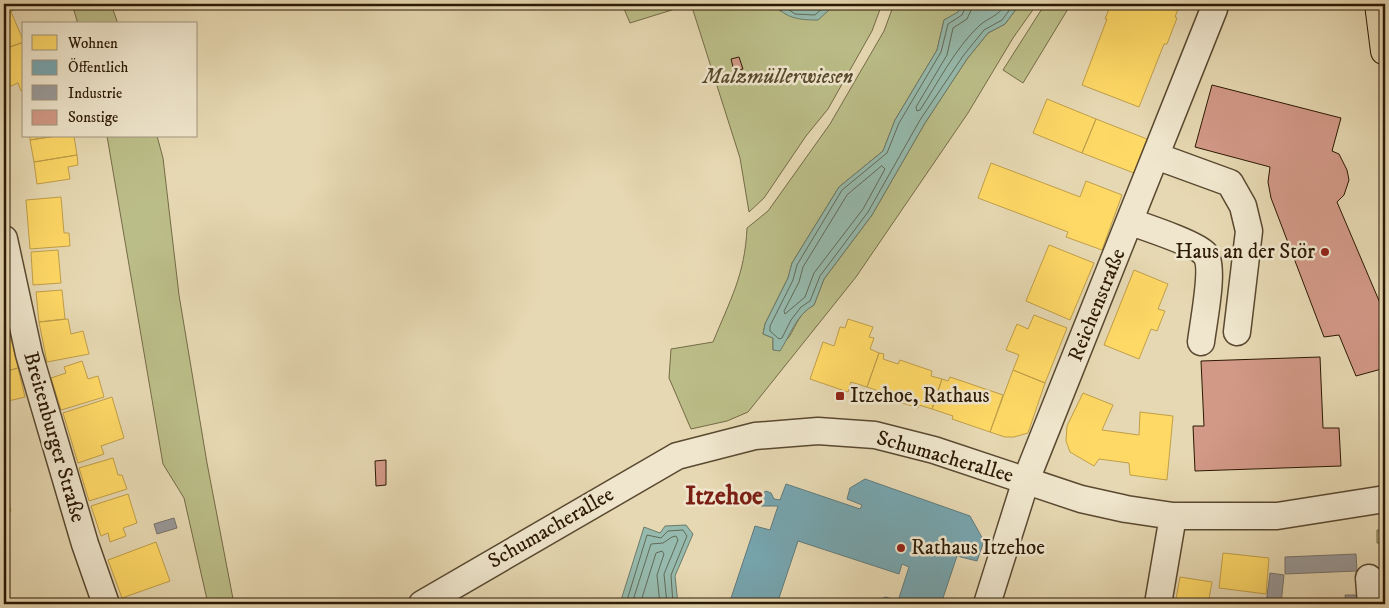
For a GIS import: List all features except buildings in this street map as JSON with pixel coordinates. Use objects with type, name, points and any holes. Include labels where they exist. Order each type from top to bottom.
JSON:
[{"type":"main road","points":[[1379,4],[1385,51]]},
{"type":"street","name":"Reichenstraße","points":[[987,604],[1026,480],[1214,9]]},
{"type":"street","points":[[1156,156],[1230,183],[1243,206],[1249,231],[1237,332]]},
{"type":"street","points":[[1130,222],[1192,246],[1204,254],[1209,267],[1201,342]]},
{"type":"street","name":"Breitenburger Straße","points":[[4,239],[29,354],[85,544],[106,604]]},
{"type":"street","name":"Schumacherallee","points":[[422,604],[677,456],[737,439],[818,431],[874,435],[934,450],[1096,503],[1173,516],[1277,516],[1385,499]]},
{"type":"street","points":[[1158,604],[1173,516]]},
{"type":"street","points":[[1369,578],[1371,604]]},
{"type":"green space","points":[[72,4],[111,4],[117,22],[77,22]]},
{"type":"green space","points":[[622,4],[691,4],[630,23]]},
{"type":"green space","name":"Malzmüllerwiesen","points":[[691,4],[775,4],[780,11],[828,11],[833,4],[882,4],[872,31],[828,109],[806,136],[764,198],[749,212],[740,158]]},
{"type":"green space","points":[[894,4],[963,4],[959,12],[944,20],[937,50],[895,120],[883,151],[839,187],[792,263],[788,278],[765,324],[763,334],[773,338],[773,350],[789,337],[802,315],[814,305],[824,279],[872,215],[925,123],[967,59],[988,33],[1005,24],[1020,4],[1037,4],[1013,38],[968,113],[856,277],[748,412],[727,421],[691,429],[669,378],[671,349],[713,342],[740,274],[746,245],[747,228],[768,211],[830,124],[884,31]]},
{"type":"green space","points":[[1045,4],[1071,4],[1023,83],[1003,70]]},
{"type":"green space","points":[[107,138],[158,138],[163,158],[179,295],[207,463],[234,604],[208,604],[184,498],[163,464]]},
{"type":"green space","points":[[1377,530],[1385,530],[1385,543],[1377,543]]},
{"type":"water","points":[[775,4],[833,4],[818,20],[794,18],[784,13]]},
{"type":"water","points":[[963,4],[1020,4],[1005,24],[988,33],[967,59],[925,123],[872,215],[824,279],[814,305],[798,319],[780,351],[773,350],[773,338],[763,334],[765,324],[788,278],[792,263],[839,187],[883,151],[895,120],[937,50],[944,20],[958,12]]},
{"type":"water","points":[[686,525],[693,534],[675,576],[678,604],[623,604],[622,597],[644,527],[660,533],[665,526]]},
{"type":"place","name":"Haus an der Stör","points":[[1325,252]]},
{"type":"place","name":"Itzehoe, Rathaus","points":[[840,396]]},
{"type":"place","name":"Rathaus Itzehoe","points":[[901,548]]},
{"type":"district","name":"Itzehoe","points":[[724,496]]}]
